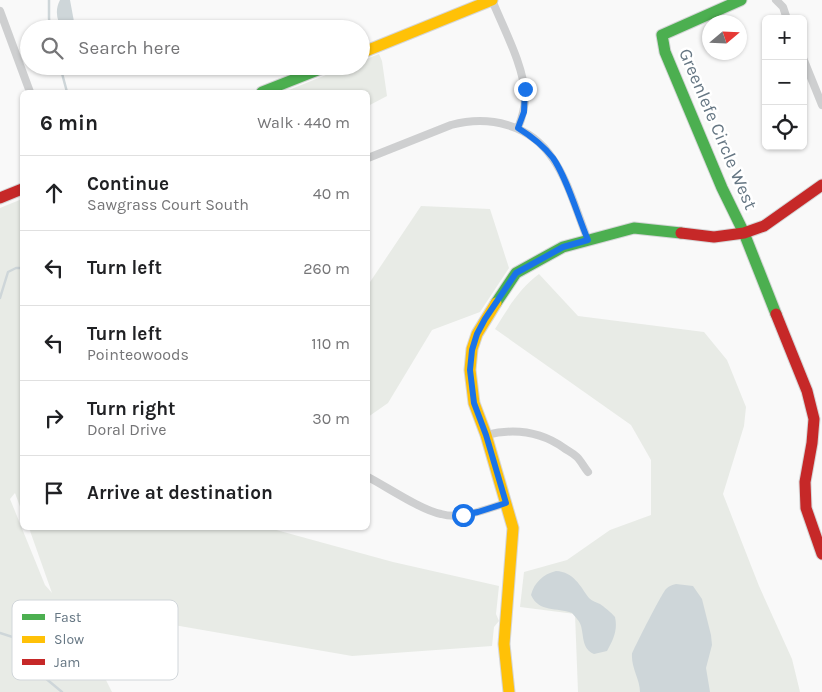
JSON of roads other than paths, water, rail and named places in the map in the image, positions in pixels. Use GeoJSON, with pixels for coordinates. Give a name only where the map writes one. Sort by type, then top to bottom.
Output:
{"type":"FeatureCollection","features":[{"type":"Feature","properties":{"kind":"street"},"geometry":{"type":"LineString","coordinates":[[370,49],[492,0],[524,83],[525,104],[518,128]]}},
{"type":"Feature","properties":{"kind":"street","name":"Greenlefe Circle West"},"geometry":{"type":"LineString","coordinates":[[741,0],[674,28],[662,35],[665,52],[718,179],[744,233]]}},
{"type":"Feature","properties":{"kind":"street"},"geometry":{"type":"LineString","coordinates":[[776,0],[783,7],[786,15]]}},
{"type":"Feature","properties":{"kind":"street"},"geometry":{"type":"LineString","coordinates":[[0,11],[20,65]]}},
{"type":"Feature","properties":{"kind":"street"},"geometry":{"type":"LineString","coordinates":[[804,60],[822,105]]}},
{"type":"Feature","properties":{"kind":"street"},"geometry":{"type":"LineString","coordinates":[[24,75],[29,90]]}},
{"type":"Feature","properties":{"kind":"street"},"geometry":{"type":"LineString","coordinates":[[267,90],[305,75]]}},
{"type":"Feature","properties":{"kind":"street"},"geometry":{"type":"LineString","coordinates":[[370,157],[465,121],[495,121],[518,128],[532,137],[553,159],[563,177],[588,240]]}},
{"type":"Feature","properties":{"kind":"street"},"geometry":{"type":"LineString","coordinates":[[509,692],[504,644],[513,528],[486,435],[474,403],[470,370],[472,350],[477,334],[516,273],[563,247],[634,228],[714,238],[744,233],[764,226],[822,186]]}},
{"type":"Feature","properties":{"kind":"street"},"geometry":{"type":"LineString","coordinates":[[0,198],[20,190]]}},
{"type":"Feature","properties":{"kind":"street"},"geometry":{"type":"LineString","coordinates":[[744,233],[807,391],[814,418],[812,443],[805,482],[806,508],[822,554]]}},
{"type":"Feature","properties":{"kind":"street"},"geometry":{"type":"LineString","coordinates":[[486,435],[502,431],[526,432],[538,435],[557,443],[576,456],[588,472]]}},
{"type":"Feature","properties":{"kind":"street"},"geometry":{"type":"LineString","coordinates":[[370,478],[442,515],[463,515],[506,503]]}},
{"type":"Feature","properties":{"kind":"waterway"},"geometry":{"type":"LineString","coordinates":[[49,0],[49,20]]}},
{"type":"Feature","properties":{"kind":"waterway"},"geometry":{"type":"LineString","coordinates":[[62,75],[66,90]]}},
{"type":"Feature","properties":{"kind":"waterway"},"geometry":{"type":"LineString","coordinates":[[0,298],[8,272],[20,268]]}},
{"type":"Feature","properties":{"kind":"waterway"},"geometry":{"type":"LineString","coordinates":[[0,633],[12,637]]}},
{"type":"Feature","properties":{"kind":"waterway"},"geometry":{"type":"LineString","coordinates":[[48,680],[62,692]]}}]}
